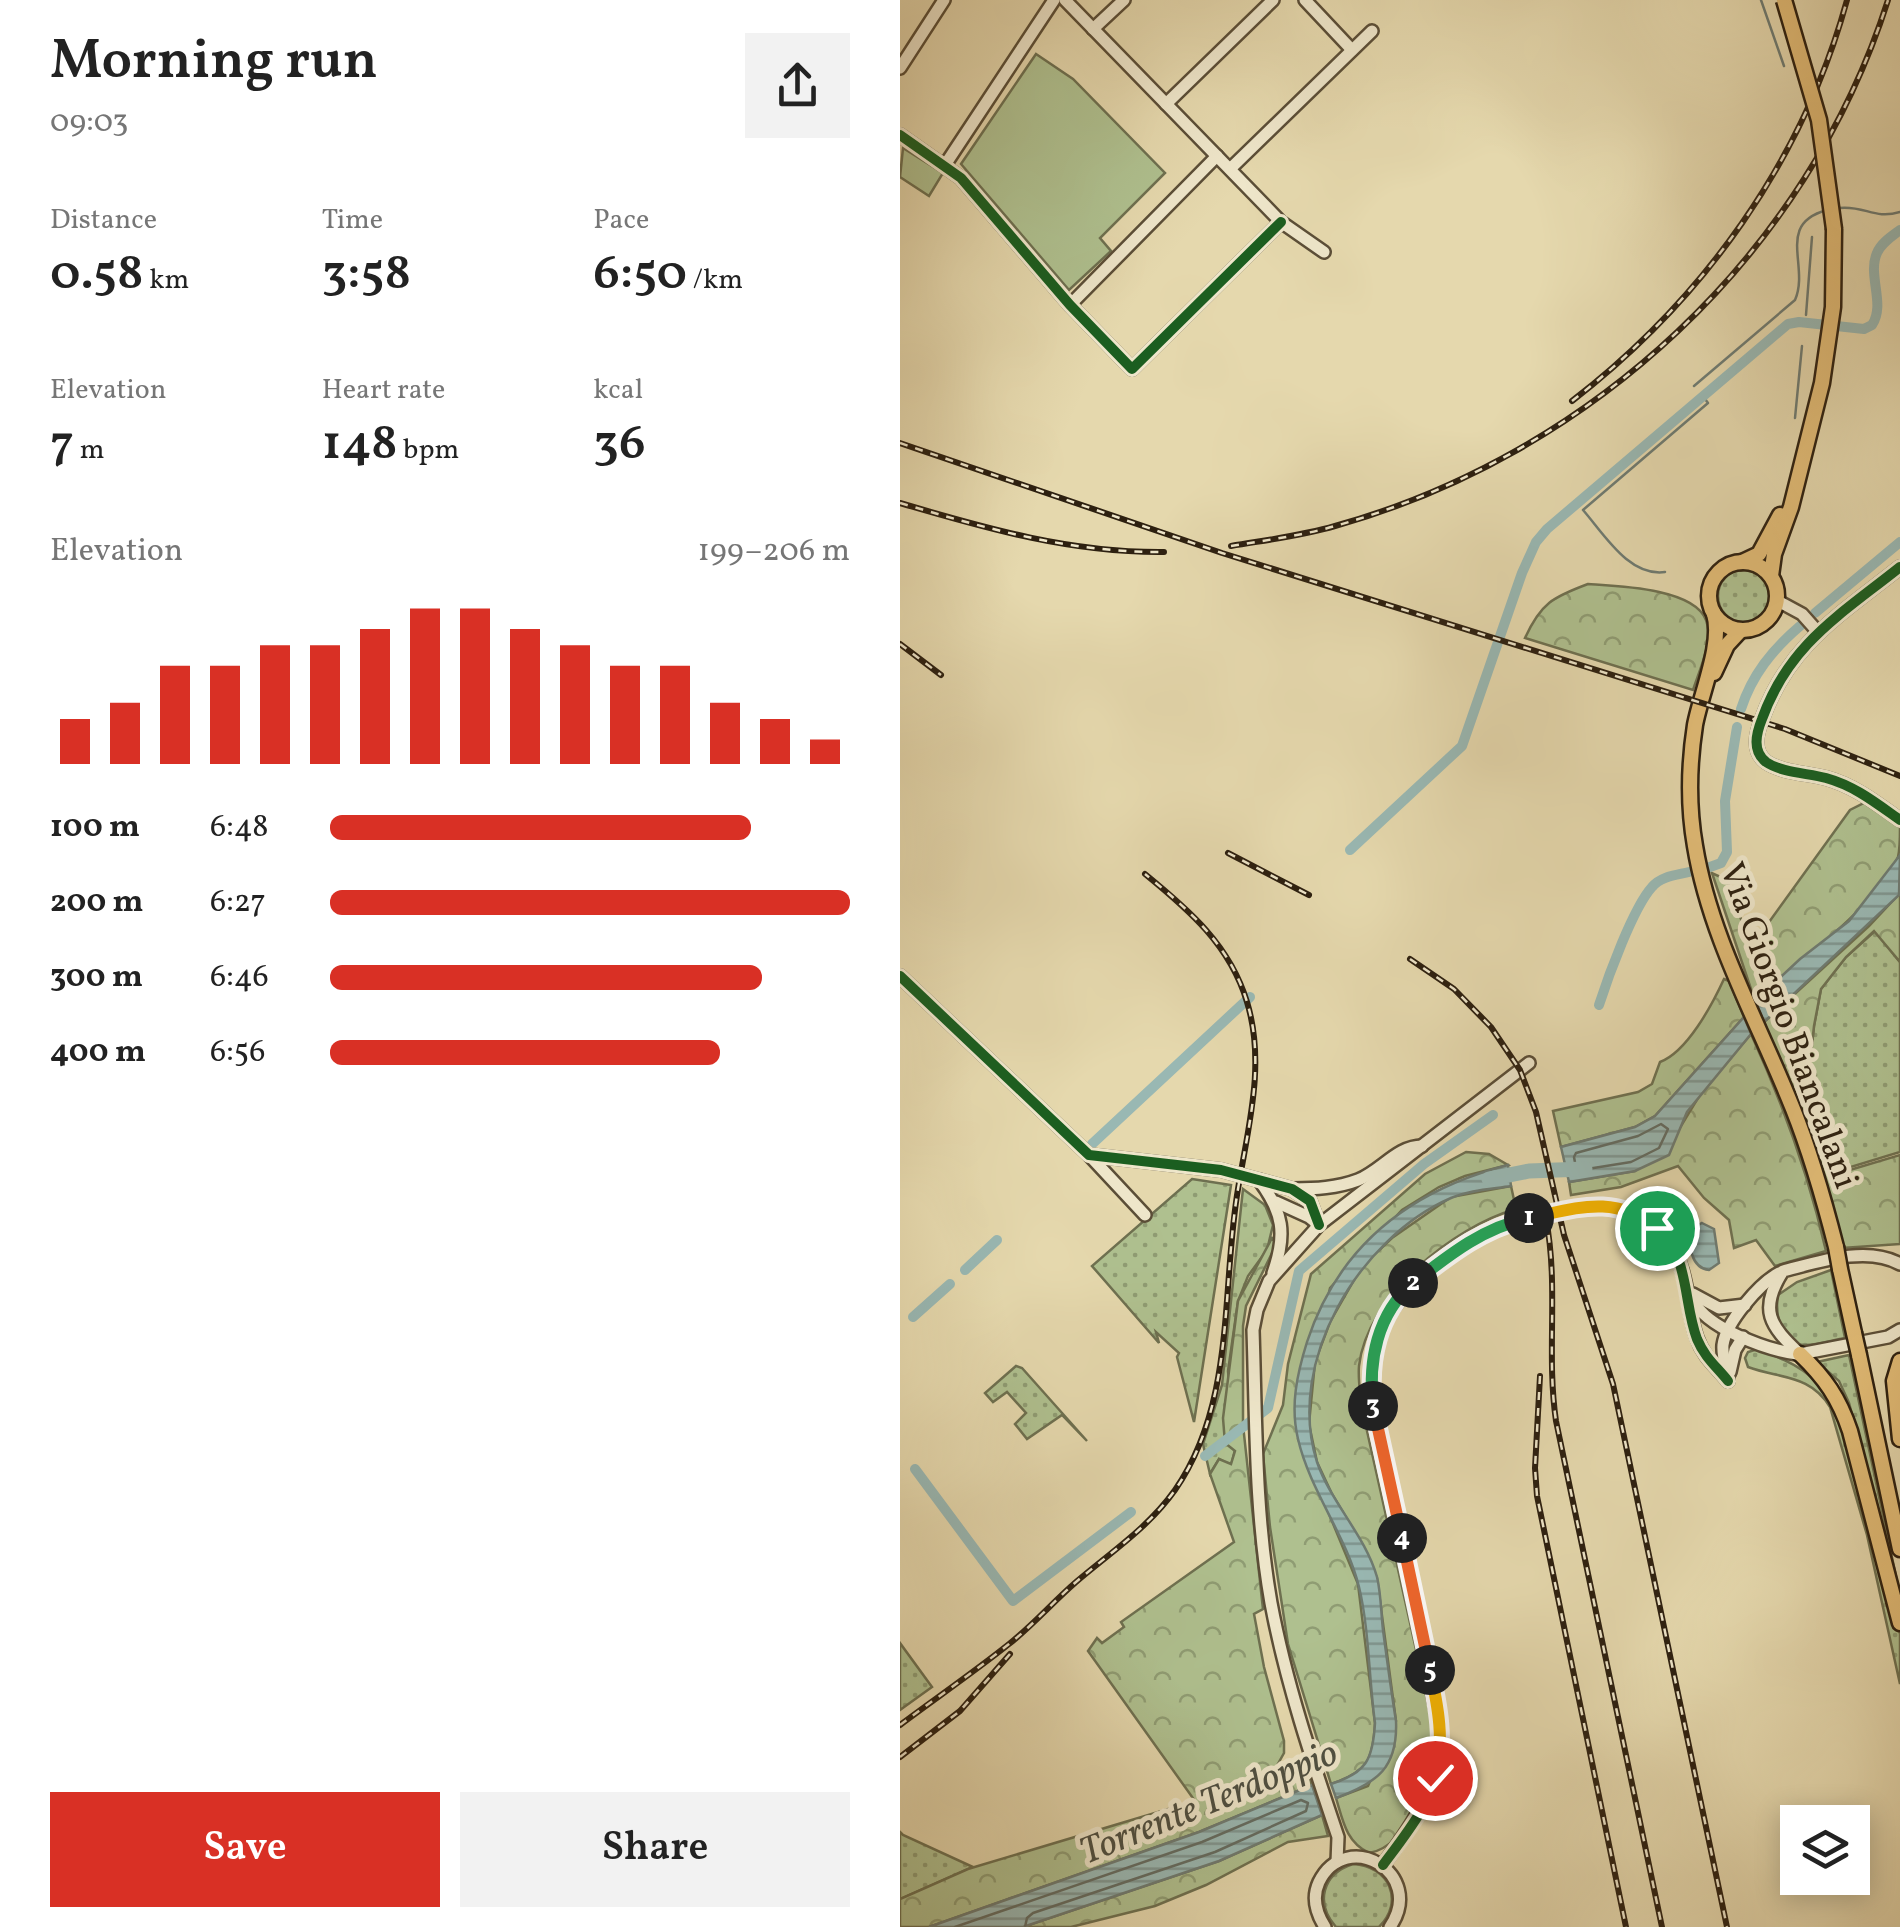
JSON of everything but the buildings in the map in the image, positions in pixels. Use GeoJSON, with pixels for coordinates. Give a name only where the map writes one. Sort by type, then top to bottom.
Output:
{"type":"FeatureCollection","features":[{"type":"Feature","properties":{"kind":"main road"},"geometry":{"type":"LineString","coordinates":[[1714,614],[1720,622],[1740,631],[1750,630],[1769,620],[1778,601],[1771,576],[1772,562],[1817,411],[1831,326],[1834,229],[1820,120],[1784,0]]}},
{"type":"Feature","properties":{"kind":"main road"},"geometry":{"type":"LineString","coordinates":[[1702,696],[1717,637],[1710,603],[1713,580],[1730,565],[1756,557],[1796,483]]}},
{"type":"Feature","properties":{"kind":"main road"},"geometry":{"type":"LineString","coordinates":[[1741,562],[1752,563],[1771,576]]}},
{"type":"Feature","properties":{"kind":"main road"},"geometry":{"type":"LineString","coordinates":[[1702,696],[1723,651],[1740,631]]}},
{"type":"Feature","properties":{"kind":"main road","name":"Via Giorgio Biancalani"},"geometry":{"type":"LineString","coordinates":[[1702,696],[1692,757],[1692,824],[1703,883],[1819,1183],[1900,1549]]}},
{"type":"Feature","properties":{"kind":"main road"},"geometry":{"type":"LineString","coordinates":[[1800,1354],[1830,1384],[1839,1400],[1900,1623]]}},
{"type":"Feature","properties":{"kind":"main road"},"geometry":{"type":"LineString","coordinates":[[1900,1362],[1894,1381],[1900,1439]]}},
{"type":"Feature","properties":{"kind":"street"},"geometry":{"type":"LineString","coordinates":[[900,68],[944,0]]}},
{"type":"Feature","properties":{"kind":"street"},"geometry":{"type":"LineString","coordinates":[[945,164],[1054,0]]}},
{"type":"Feature","properties":{"kind":"street"},"geometry":{"type":"LineString","coordinates":[[1065,0],[1281,222],[1324,252]]}},
{"type":"Feature","properties":{"kind":"street"},"geometry":{"type":"LineString","coordinates":[[1093,29],[1124,0]]}},
{"type":"Feature","properties":{"kind":"street"},"geometry":{"type":"LineString","coordinates":[[1166,104],[1273,0]]}},
{"type":"Feature","properties":{"kind":"street"},"geometry":{"type":"LineString","coordinates":[[1305,0],[1352,50]]}},
{"type":"Feature","properties":{"kind":"street"},"geometry":{"type":"LineString","coordinates":[[1230,169],[1372,31]]}},
{"type":"Feature","properties":{"kind":"street"},"geometry":{"type":"LineString","coordinates":[[900,135],[958,176],[1070,306],[1132,369],[1281,222]]}},
{"type":"Feature","properties":{"kind":"street"},"geometry":{"type":"LineString","coordinates":[[1070,306],[1217,156]]}},
{"type":"Feature","properties":{"kind":"street"},"geometry":{"type":"LineString","coordinates":[[1900,568],[1818,632],[1788,664],[1757,732],[1758,753],[1770,764],[1852,787],[1900,820]]}},
{"type":"Feature","properties":{"kind":"street"},"geometry":{"type":"LineString","coordinates":[[1778,601],[1802,614],[1818,632]]}},
{"type":"Feature","properties":{"kind":"street"},"geometry":{"type":"LineString","coordinates":[[900,976],[1145,1214]]}},
{"type":"Feature","properties":{"kind":"street"},"geometry":{"type":"LineString","coordinates":[[1270,1282],[1319,1226],[1529,1063]]}},
{"type":"Feature","properties":{"kind":"street"},"geometry":{"type":"LineString","coordinates":[[1088,1155],[1221,1170],[1292,1189],[1319,1189],[1359,1180],[1409,1146],[1422,1146]]}},
{"type":"Feature","properties":{"kind":"street"},"geometry":{"type":"LineString","coordinates":[[1260,1180],[1276,1202],[1282,1229],[1280,1254],[1253,1330],[1257,1472],[1271,1601],[1288,1681],[1336,1831],[1336,1862]]}},
{"type":"Feature","properties":{"kind":"street"},"geometry":{"type":"LineString","coordinates":[[1292,1189],[1310,1201],[1319,1226]]}},
{"type":"Feature","properties":{"kind":"street"},"geometry":{"type":"LineString","coordinates":[[1276,1202],[1319,1226]]}},
{"type":"Feature","properties":{"kind":"street"},"geometry":{"type":"LineString","coordinates":[[1383,1866],[1428,1798],[1440,1760],[1441,1734],[1371,1384],[1374,1354],[1385,1320],[1408,1287],[1475,1238],[1513,1221],[1613,1206],[1646,1219],[1670,1242],[1681,1266],[1696,1336],[1706,1360],[1728,1381]]}},
{"type":"Feature","properties":{"kind":"street"},"geometry":{"type":"LineString","coordinates":[[1728,1381],[1722,1349],[1729,1330],[1766,1280],[1783,1272],[1866,1255],[1898,1260]]}},
{"type":"Feature","properties":{"kind":"street"},"geometry":{"type":"LineString","coordinates":[[1783,1272],[1773,1286],[1770,1317],[1774,1329],[1800,1354]]}},
{"type":"Feature","properties":{"kind":"street"},"geometry":{"type":"LineString","coordinates":[[1686,1288],[1696,1298],[1718,1308],[1745,1305]]}},
{"type":"Feature","properties":{"kind":"street"},"geometry":{"type":"LineString","coordinates":[[1686,1288],[1698,1312],[1729,1330],[1785,1352],[1800,1354],[1888,1337],[1900,1330]]}},
{"type":"Feature","properties":{"kind":"street"},"geometry":{"type":"LineString","coordinates":[[1728,1381],[1735,1350],[1743,1336]]}},
{"type":"Feature","properties":{"kind":"street"},"geometry":{"type":"LineString","coordinates":[[1336,1831],[1357,1857],[1383,1866],[1396,1882],[1400,1906],[1390,1927]]}},
{"type":"Feature","properties":{"kind":"street"},"geometry":{"type":"LineString","coordinates":[[1319,1924],[1316,1889],[1322,1876],[1336,1862],[1357,1857]]}},
{"type":"Feature","properties":{"kind":"green space"},"geometry":{"type":"Polygon","coordinates":[[[1036,54],[1073,79],[1165,173],[1100,238],[1111,251],[1069,290],[961,164],[1036,54]]]}},
{"type":"Feature","properties":{"kind":"green space"},"geometry":{"type":"Polygon","coordinates":[[[903,148],[943,173],[929,196],[900,177],[903,148]]]}},
{"type":"Feature","properties":{"kind":"green space"},"geometry":{"type":"Polygon","coordinates":[[[1745,569],[1764,577],[1772,596],[1764,615],[1745,623],[1726,615],[1718,596],[1726,577],[1745,569]]]}},
{"type":"Feature","properties":{"kind":"green space"},"geometry":{"type":"Polygon","coordinates":[[[1588,584],[1671,595],[1699,609],[1706,620],[1708,637],[1693,690],[1525,638],[1549,603],[1588,584]]]}},
{"type":"Feature","properties":{"kind":"green space"},"geometry":{"type":"Polygon","coordinates":[[[1864,803],[1900,827],[1898,857],[1871,897],[1755,1001],[1712,873],[1727,880],[1751,947],[1850,810],[1864,803]]]}},
{"type":"Feature","properties":{"kind":"green space"},"geometry":{"type":"Polygon","coordinates":[[[1900,893],[1900,962],[1874,931],[1846,957],[1821,989],[1814,1026],[1808,1082],[1817,1120],[1841,1170],[1900,1155],[1900,1244],[1842,1248],[1813,1142],[1764,1022],[1900,893]]]}},
{"type":"Feature","properties":{"kind":"green space"},"geometry":{"type":"Polygon","coordinates":[[[1875,931],[1900,962],[1900,1152],[1841,1170],[1817,1120],[1808,1082],[1814,1026],[1821,989],[1846,957],[1875,931]]]}},
{"type":"Feature","properties":{"kind":"green space"},"geometry":{"type":"Polygon","coordinates":[[[1724,979],[1729,981],[1744,1017],[1655,1116],[1635,1127],[1561,1147],[1553,1111],[1638,1092],[1652,1084],[1660,1062],[1689,1038],[1724,979]]]}},
{"type":"Feature","properties":{"kind":"green space"},"geometry":{"type":"Polygon","coordinates":[[[1751,1034],[1794,1141],[1826,1251],[1775,1266],[1756,1240],[1734,1248],[1729,1220],[1704,1198],[1678,1166],[1621,1187],[1571,1195],[1569,1182],[1635,1171],[1678,1131],[1701,1093],[1751,1034]]]}},
{"type":"Feature","properties":{"kind":"green space"},"geometry":{"type":"Polygon","coordinates":[[[1466,1152],[1489,1154],[1508,1165],[1439,1187],[1402,1210],[1330,1288],[1298,1439],[1358,1584],[1375,1723],[1366,1763],[1353,1775],[1331,1784],[1288,1644],[1263,1454],[1283,1405],[1288,1364],[1311,1274],[1425,1174],[1466,1152]]]}},
{"type":"Feature","properties":{"kind":"green space"},"geometry":{"type":"Polygon","coordinates":[[[1192,1179],[1231,1185],[1194,1422],[1179,1353],[1156,1332],[1159,1343],[1092,1266],[1192,1179]]]}},
{"type":"Feature","properties":{"kind":"green space"},"geometry":{"type":"Polygon","coordinates":[[[1511,1186],[1516,1209],[1466,1231],[1417,1268],[1396,1290],[1365,1340],[1359,1366],[1361,1404],[1434,1730],[1424,1783],[1408,1820],[1384,1847],[1369,1853],[1350,1837],[1336,1798],[1368,1786],[1396,1721],[1377,1578],[1317,1462],[1309,1424],[1315,1362],[1330,1322],[1362,1266],[1392,1238],[1451,1197],[1511,1186]]]}},
{"type":"Feature","properties":{"kind":"green space"},"geometry":{"type":"Polygon","coordinates":[[[1243,1189],[1265,1205],[1273,1225],[1267,1250],[1248,1276],[1238,1301],[1228,1371],[1235,1450],[1231,1465],[1219,1459],[1210,1474],[1203,1444],[1222,1385],[1243,1189]]]}},
{"type":"Feature","properties":{"kind":"green space"},"geometry":{"type":"Polygon","coordinates":[[[1272,1238],[1277,1243],[1246,1306],[1243,1326],[1243,1425],[1263,1609],[1254,1614],[1284,1741],[1284,1753],[1274,1771],[1302,1756],[1312,1785],[1199,1832],[929,1927],[900,1927],[900,1899],[968,1869],[1195,1801],[1088,1651],[1097,1638],[1102,1643],[1124,1627],[1121,1622],[1234,1542],[1210,1474],[1219,1459],[1231,1464],[1235,1451],[1225,1443],[1223,1418],[1238,1301],[1272,1238]]]}},
{"type":"Feature","properties":{"kind":"green space"},"geometry":{"type":"Polygon","coordinates":[[[1831,1270],[1845,1338],[1797,1344],[1781,1327],[1778,1295],[1797,1282],[1831,1270]]]}},
{"type":"Feature","properties":{"kind":"green space"},"geometry":{"type":"Polygon","coordinates":[[[1758,1349],[1803,1371],[1837,1408],[1900,1634],[1900,1684],[1867,1535],[1830,1407],[1804,1383],[1748,1367],[1748,1352],[1758,1349]]]}},
{"type":"Feature","properties":{"kind":"green space"},"geometry":{"type":"Polygon","coordinates":[[[1849,1355],[1900,1595],[1849,1403],[1839,1381],[1817,1362],[1849,1355]]]}},
{"type":"Feature","properties":{"kind":"green space"},"geometry":{"type":"Polygon","coordinates":[[[1016,1366],[1087,1441],[1062,1415],[1027,1439],[1015,1424],[1026,1413],[1007,1392],[993,1402],[985,1393],[1016,1366]]]}},
{"type":"Feature","properties":{"kind":"green space"},"geometry":{"type":"Polygon","coordinates":[[[900,1643],[932,1687],[900,1710],[900,1643]]]}},
{"type":"Feature","properties":{"kind":"green space"},"geometry":{"type":"Polygon","coordinates":[[[1322,1815],[1328,1836],[1288,1842],[1206,1885],[1155,1906],[1071,1927],[1023,1927],[1219,1861],[1322,1815]]]}},
{"type":"Feature","properties":{"kind":"green space"},"geometry":{"type":"Polygon","coordinates":[[[900,1832],[903,1835],[973,1867],[900,1899],[900,1832]]]}},
{"type":"Feature","properties":{"kind":"green space"},"geometry":{"type":"Polygon","coordinates":[[[1353,1864],[1376,1871],[1389,1886],[1391,1906],[1379,1927],[1336,1927],[1329,1918],[1324,1899],[1328,1882],[1353,1864]]]}},
{"type":"Feature","properties":{"kind":"water"},"geometry":{"type":"Polygon","coordinates":[[[1900,855],[1899,895],[1764,1022],[1755,1001],[1849,921],[1900,855]]]}},
{"type":"Feature","properties":{"kind":"water"},"geometry":{"type":"Polygon","coordinates":[[[1744,1017],[1751,1034],[1687,1112],[1669,1155],[1635,1171],[1569,1182],[1561,1147],[1635,1127],[1655,1116],[1744,1017]]]}},
{"type":"Feature","properties":{"kind":"water"},"geometry":{"type":"Polygon","coordinates":[[[1508,1165],[1511,1186],[1451,1198],[1418,1217],[1387,1242],[1337,1308],[1321,1345],[1312,1384],[1310,1424],[1317,1462],[1365,1547],[1377,1577],[1396,1721],[1393,1751],[1382,1772],[1336,1798],[1331,1784],[1360,1770],[1372,1747],[1375,1723],[1359,1587],[1298,1439],[1295,1402],[1303,1354],[1321,1307],[1338,1277],[1383,1226],[1440,1189],[1508,1165]]]}},
{"type":"Feature","properties":{"kind":"water"},"geometry":{"type":"Polygon","coordinates":[[[1702,1223],[1714,1229],[1719,1263],[1709,1270],[1698,1265],[1691,1248],[1691,1229],[1702,1223]]]}},
{"type":"Feature","properties":{"kind":"water"},"geometry":{"type":"Polygon","coordinates":[[[1312,1785],[1322,1815],[1219,1861],[1023,1927],[929,1927],[1199,1832],[1312,1785]]]}},
{"type":"Feature","properties":{"kind":"waterway"},"geometry":{"type":"LineString","coordinates":[[1761,0],[1784,66]]}},
{"type":"Feature","properties":{"kind":"waterway"},"geometry":{"type":"LineString","coordinates":[[1839,208],[1883,214],[1900,212]]}},
{"type":"Feature","properties":{"kind":"waterway"},"geometry":{"type":"LineString","coordinates":[[1694,386],[1795,300],[1799,287],[1798,236],[1811,216],[1827,210]]}},
{"type":"Feature","properties":{"kind":"waterway"},"geometry":{"type":"LineString","coordinates":[[1350,850],[1462,746],[1522,573],[1536,542],[1547,529],[1788,324],[1864,329],[1872,325],[1877,308],[1874,262],[1884,243],[1900,230]]}},
{"type":"Feature","properties":{"kind":"waterway"},"geometry":{"type":"LineString","coordinates":[[1806,315],[1812,237]]}},
{"type":"Feature","properties":{"kind":"waterway"},"geometry":{"type":"LineString","coordinates":[[1795,418],[1802,346]]}},
{"type":"Feature","properties":{"kind":"waterway"},"geometry":{"type":"LineString","coordinates":[[1665,572],[1652,572],[1629,561],[1583,510],[1708,403],[1705,399]]}},
{"type":"Feature","properties":{"kind":"waterway"},"geometry":{"type":"LineString","coordinates":[[1815,613],[1900,542]]}},
{"type":"Feature","properties":{"kind":"waterway"},"geometry":{"type":"LineString","coordinates":[[1741,709],[1764,664],[1800,626]]}},
{"type":"Feature","properties":{"kind":"waterway"},"geometry":{"type":"LineString","coordinates":[[1710,867],[1721,863],[1727,852],[1725,801],[1737,727]]}},
{"type":"Feature","properties":{"kind":"waterway"},"geometry":{"type":"LineString","coordinates":[[1599,1005],[1622,943],[1645,897],[1660,880],[1689,872]]}},
{"type":"Feature","properties":{"kind":"waterway"},"geometry":{"type":"LineString","coordinates":[[1092,1144],[1250,997]]}},
{"type":"Feature","properties":{"kind":"waterway"},"geometry":{"type":"LineString","coordinates":[[1205,1456],[1268,1408],[1299,1271],[1424,1164],[1493,1115]]}},
{"type":"Feature","properties":{"kind":"waterway","name":"Torrente Terdoppio"},"geometry":{"type":"LineString","coordinates":[[1489,1179],[1529,1171],[1585,1169]]}},
{"type":"Feature","properties":{"kind":"waterway"},"geometry":{"type":"LineString","coordinates":[[965,1270],[997,1240]]}},
{"type":"Feature","properties":{"kind":"waterway"},"geometry":{"type":"LineString","coordinates":[[913,1317],[950,1284]]}},
{"type":"Feature","properties":{"kind":"waterway"},"geometry":{"type":"LineString","coordinates":[[915,1469],[1013,1601],[1131,1512]]}},
{"type":"Feature","properties":{"kind":"railway"},"geometry":{"type":"LineString","coordinates":[[1572,401],[1664,318],[1742,223],[1804,116],[1847,0]]}},
{"type":"Feature","properties":{"kind":"railway"},"geometry":{"type":"LineString","coordinates":[[1231,546],[1335,526],[1429,493],[1518,449],[1602,395],[1678,332],[1745,260],[1804,180],[1852,93],[1888,0]]}},
{"type":"Feature","properties":{"kind":"railway"},"geometry":{"type":"LineString","coordinates":[[900,443],[1222,553],[1785,729],[1900,776]]}},
{"type":"Feature","properties":{"kind":"railway"},"geometry":{"type":"LineString","coordinates":[[900,503],[1063,544],[1164,552]]}},
{"type":"Feature","properties":{"kind":"railway"},"geometry":{"type":"LineString","coordinates":[[900,644],[941,675]]}},
{"type":"Feature","properties":{"kind":"railway"},"geometry":{"type":"LineString","coordinates":[[1228,853],[1309,895]]}},
{"type":"Feature","properties":{"kind":"railway"},"geometry":{"type":"LineString","coordinates":[[900,1725],[1009,1644],[1153,1516],[1175,1490],[1195,1456],[1208,1420],[1223,1344],[1233,1227],[1253,1096],[1255,1049],[1247,1002],[1230,963],[1192,915],[1145,874]]}},
{"type":"Feature","properties":{"kind":"railway"},"geometry":{"type":"LineString","coordinates":[[1410,959],[1454,989],[1491,1027],[1520,1070],[1536,1112],[1564,1235],[1613,1384],[1727,1927]]}},
{"type":"Feature","properties":{"kind":"railway"},"geometry":{"type":"LineString","coordinates":[[1546,1219],[1552,1270],[1556,1421],[1662,1927]]}},
{"type":"Feature","properties":{"kind":"railway"},"geometry":{"type":"LineString","coordinates":[[1540,1376],[1537,1496],[1626,1927]]}},
{"type":"Feature","properties":{"kind":"railway"},"geometry":{"type":"LineString","coordinates":[[900,1757],[960,1711],[1010,1654]]}},
{"type":"Feature","properties":{"kind":"cycle path"},"geometry":{"type":"LineString","coordinates":[[900,135],[961,178],[1070,305],[1132,369],[1281,222]]}},
{"type":"Feature","properties":{"kind":"cycle path"},"geometry":{"type":"LineString","coordinates":[[1900,567],[1837,616],[1802,651],[1773,693],[1756,742],[1762,758],[1772,766],[1846,786],[1900,820]]}},
{"type":"Feature","properties":{"kind":"cycle path"},"geometry":{"type":"LineString","coordinates":[[900,976],[1089,1155],[1221,1170],[1292,1189],[1310,1201],[1319,1225]]}},
{"type":"Feature","properties":{"kind":"cycle path"},"geometry":{"type":"LineString","coordinates":[[1383,1865],[1426,1802],[1437,1774],[1441,1748],[1436,1698],[1373,1400],[1373,1357],[1382,1324],[1395,1303],[1441,1262],[1474,1240],[1509,1224],[1599,1206],[1629,1210],[1657,1227],[1668,1239],[1680,1266],[1697,1339],[1728,1381]]}},
{"type":"Feature","properties":{"kind":"route"},"geometry":{"type":"LineString","coordinates":[[1435,1778],[1440,1760],[1438,1711],[1371,1384],[1379,1332],[1408,1287],[1475,1238],[1501,1225],[1604,1205],[1630,1211],[1657,1228]]}}]}
